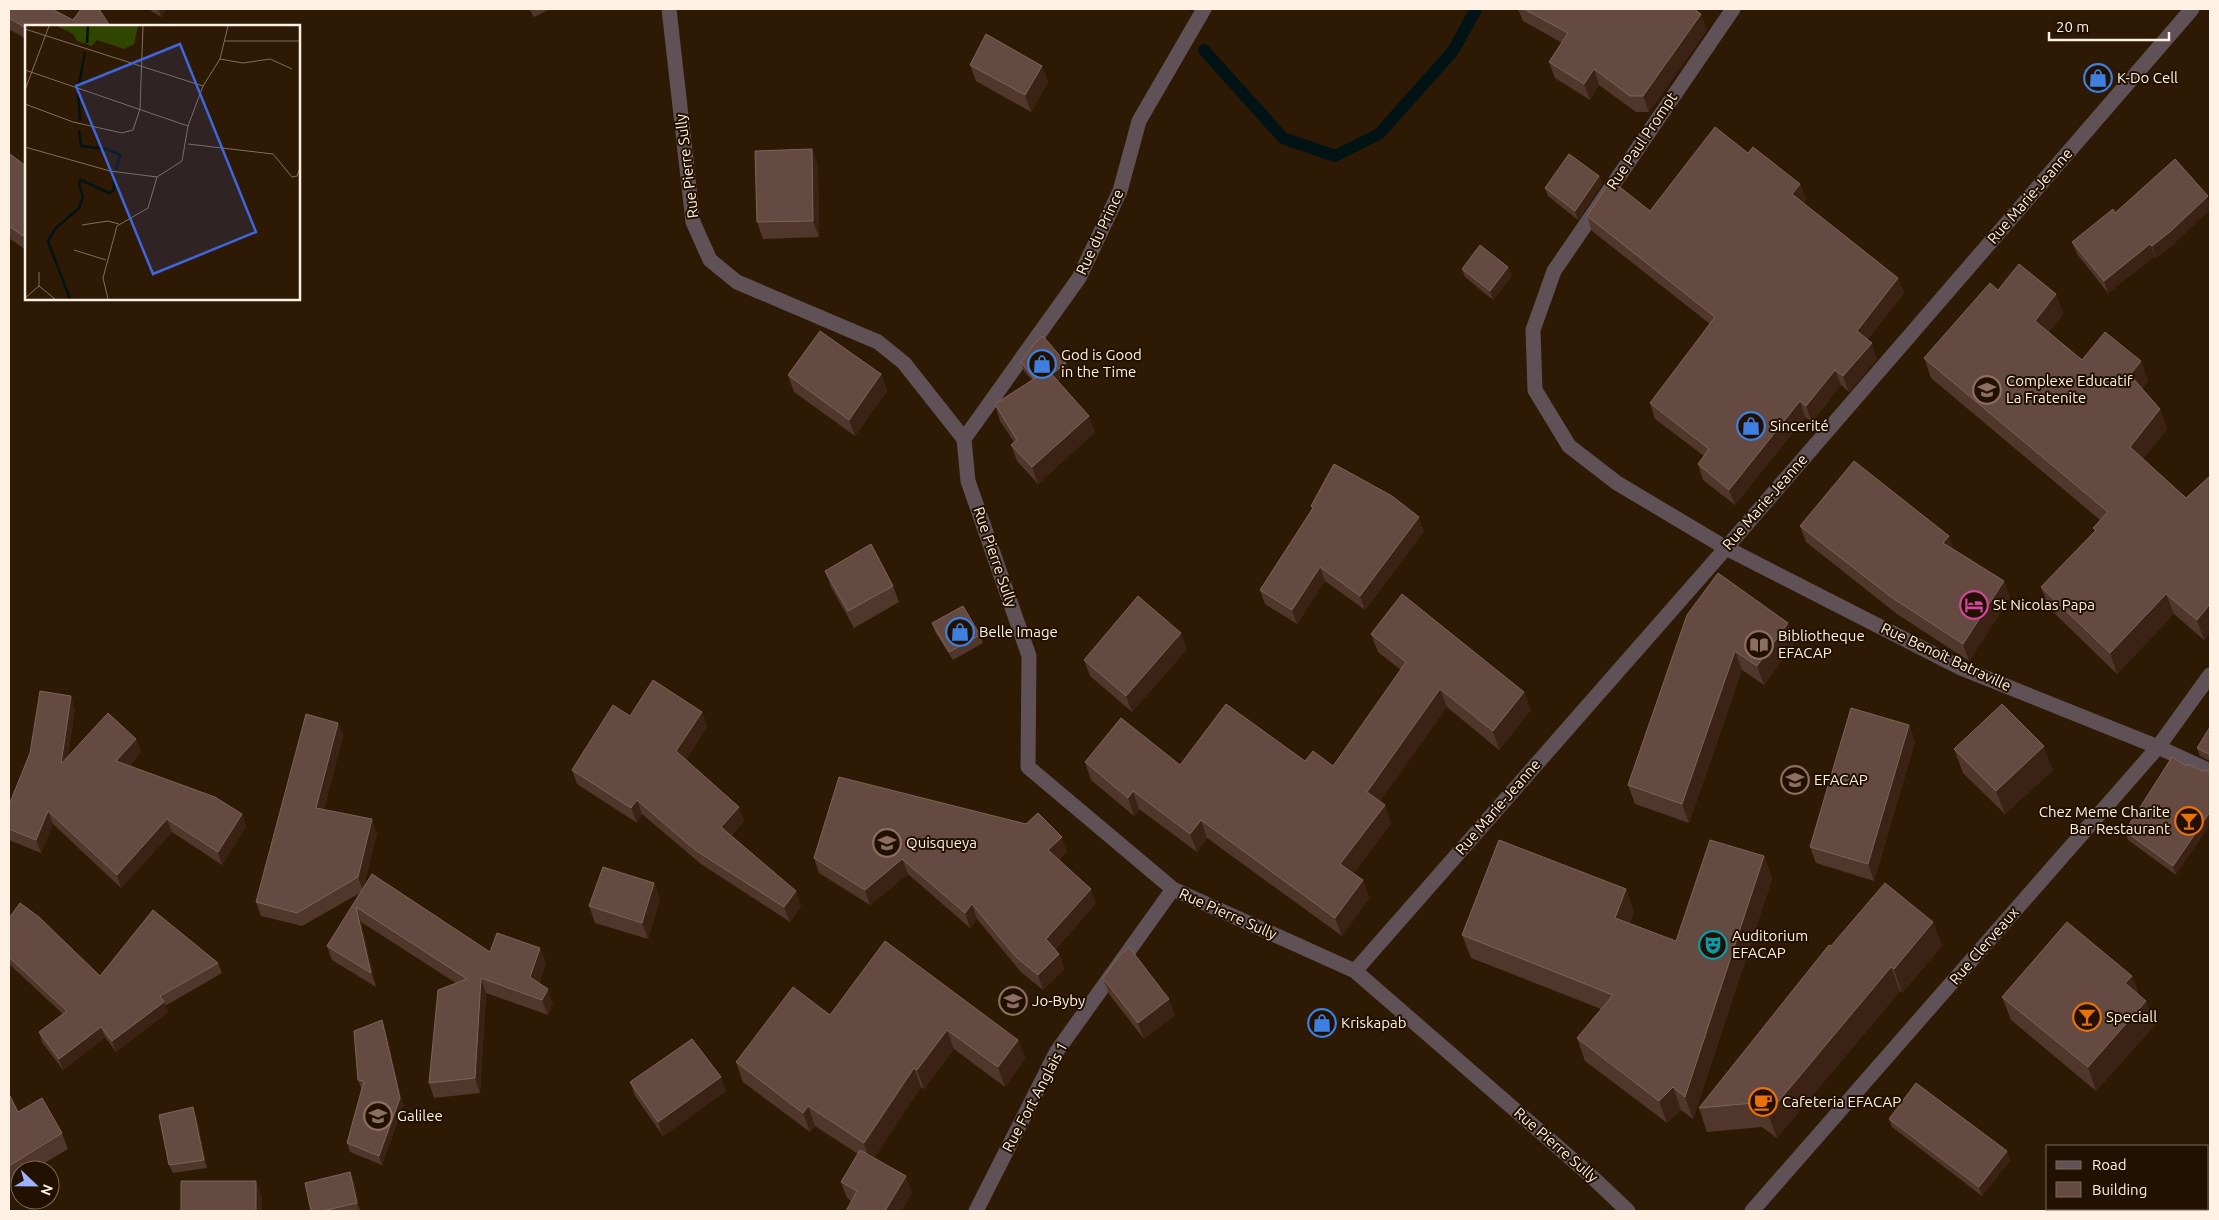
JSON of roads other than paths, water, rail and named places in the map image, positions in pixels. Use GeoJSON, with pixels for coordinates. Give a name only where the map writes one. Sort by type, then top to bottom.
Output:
{"type":"FeatureCollection","features":[{"type":"Feature","properties":{"kind":"street","name":"Rue Pierre Sully"},"geometry":{"type":"LineString","coordinates":[[668,9],[693,222],[710,260],[737,282],[878,342],[904,363],[964,439],[968,481],[1029,656],[1028,767],[1173,890],[1355,971],[1589,1174],[1628,1211]]}},
{"type":"Feature","properties":{"kind":"street","name":"Rue du Prince"},"geometry":{"type":"LineString","coordinates":[[964,439],[1079,278],[1120,191],[1140,121],[1204,9]]}},
{"type":"Feature","properties":{"kind":"street","name":"Rue Paul Prompt"},"geometry":{"type":"LineString","coordinates":[[1535,390],[1533,330],[1554,271],[1733,9]]}},
{"type":"Feature","properties":{"kind":"street","name":"Rue Marie-Jeanne"},"geometry":{"type":"LineString","coordinates":[[1355,971],[1726,548],[2192,9]]}},
{"type":"Feature","properties":{"kind":"street","name":"Rue Benoît Batraville"},"geometry":{"type":"LineString","coordinates":[[1535,390],[1569,446],[1616,483],[1726,548],[1961,668],[2158,747],[2210,770]]}},
{"type":"Feature","properties":{"kind":"street","name":"Rue Clerveaux"},"geometry":{"type":"LineString","coordinates":[[1752,1211],[2158,747],[2210,675]]}},
{"type":"Feature","properties":{"kind":"street","name":"Rue Fort Anglais 1"},"geometry":{"type":"LineString","coordinates":[[976,1211],[1057,1051],[1173,890]]}},
{"type":"Feature","properties":{"kind":"waterway"},"geometry":{"type":"LineString","coordinates":[[1204,50],[1283,138],[1335,156],[1379,134],[1453,51],[1476,9]]}},
{"type":"Feature","properties":{"kind":"place","name":"K-Do Cell"},"geometry":{"type":"Point","coordinates":[2098,78]}},
{"type":"Feature","properties":{"kind":"place","name":"God is Good in the Time"},"geometry":{"type":"Point","coordinates":[1042,364]}},
{"type":"Feature","properties":{"kind":"place","name":"Complexe Educatif La Fratenite"},"geometry":{"type":"Point","coordinates":[1987,390]}},
{"type":"Feature","properties":{"kind":"place","name":"Sincerité"},"geometry":{"type":"Point","coordinates":[1751,426]}},
{"type":"Feature","properties":{"kind":"place","name":"St Nicolas Papa"},"geometry":{"type":"Point","coordinates":[1974,605]}},
{"type":"Feature","properties":{"kind":"place","name":"Belle Image"},"geometry":{"type":"Point","coordinates":[960,632]}},
{"type":"Feature","properties":{"kind":"place","name":"Bibliotheque EFACAP"},"geometry":{"type":"Point","coordinates":[1759,645]}},
{"type":"Feature","properties":{"kind":"place","name":"EFACAP"},"geometry":{"type":"Point","coordinates":[1795,780]}},
{"type":"Feature","properties":{"kind":"place","name":"Chez Meme Charite Bar Restaurant"},"geometry":{"type":"Point","coordinates":[2189,821]}},
{"type":"Feature","properties":{"kind":"place","name":"Quisqueya"},"geometry":{"type":"Point","coordinates":[887,843]}},
{"type":"Feature","properties":{"kind":"place","name":"Auditorium EFACAP"},"geometry":{"type":"Point","coordinates":[1713,945]}},
{"type":"Feature","properties":{"kind":"place","name":"Jo-Byby"},"geometry":{"type":"Point","coordinates":[1013,1001]}},
{"type":"Feature","properties":{"kind":"place","name":"Speciall"},"geometry":{"type":"Point","coordinates":[2087,1017]}},
{"type":"Feature","properties":{"kind":"place","name":"Kriskapab"},"geometry":{"type":"Point","coordinates":[1322,1023]}},
{"type":"Feature","properties":{"kind":"place","name":"Cafeteria EFACAP"},"geometry":{"type":"Point","coordinates":[1763,1102]}},
{"type":"Feature","properties":{"kind":"place","name":"Galilee"},"geometry":{"type":"Point","coordinates":[378,1116]}}]}
